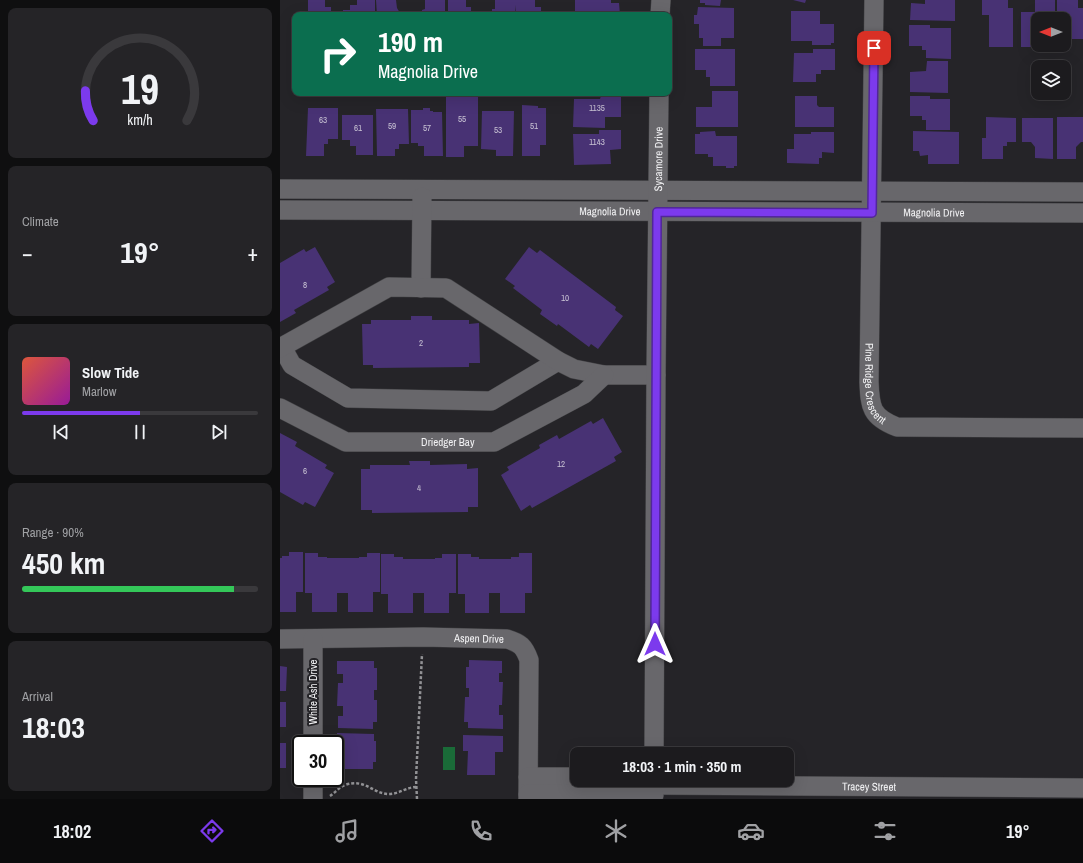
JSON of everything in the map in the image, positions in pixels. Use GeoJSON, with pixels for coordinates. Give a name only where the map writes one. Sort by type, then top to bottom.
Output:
{"type":"FeatureCollection","features":[{"type":"Feature","properties":{"kind":"street"},"geometry":{"type":"LineString","coordinates":[[660,0],[660,12]]}},
{"type":"Feature","properties":{"kind":"street","name":"Pine Ridge Crescent"},"geometry":{"type":"LineString","coordinates":[[874,0],[870,402],[876,414],[885,422],[897,427],[1083,428]]}},
{"type":"Feature","properties":{"kind":"street","name":"Sycamore Drive"},"geometry":{"type":"LineString","coordinates":[[654,747],[659,96]]}},
{"type":"Feature","properties":{"kind":"street","name":"Magnolia Drive"},"geometry":{"type":"LineString","coordinates":[[280,189],[1083,192]]}},
{"type":"Feature","properties":{"kind":"street"},"geometry":{"type":"LineString","coordinates":[[421,288],[422,190]]}},
{"type":"Feature","properties":{"kind":"street","name":"Magnolia Drive"},"geometry":{"type":"LineString","coordinates":[[280,210],[1083,213]]}},
{"type":"Feature","properties":{"kind":"street"},"geometry":{"type":"LineString","coordinates":[[558,361],[491,401],[348,398],[292,365],[281,347],[389,287],[446,288],[558,361],[574,369],[604,375],[656,375]]}},
{"type":"Feature","properties":{"kind":"street","name":"Driedger Bay"},"geometry":{"type":"LineString","coordinates":[[280,408],[346,442],[494,442],[584,394],[604,375]]}},
{"type":"Feature","properties":{"kind":"street","name":"Aspen Drive"},"geometry":{"type":"LineString","coordinates":[[280,639],[423,637],[507,639],[516,642],[525,649],[528,660],[528,790]]}},
{"type":"Feature","properties":{"kind":"street","name":"White Ash Drive"},"geometry":{"type":"LineString","coordinates":[[313,639],[313,735]]}},
{"type":"Feature","properties":{"kind":"street"},"geometry":{"type":"LineString","coordinates":[[528,790],[570,779]]}},
{"type":"Feature","properties":{"kind":"street"},"geometry":{"type":"LineString","coordinates":[[312,787],[312,799]]}},
{"type":"Feature","properties":{"kind":"street","name":"Tracey Street"},"geometry":{"type":"LineString","coordinates":[[528,790],[1083,788]]}},
{"type":"Feature","properties":{"kind":"path"},"geometry":{"type":"LineString","coordinates":[[417,799],[416,787],[423,637]]}},
{"type":"Feature","properties":{"kind":"path"},"geometry":{"type":"LineString","coordinates":[[312,799],[331,795],[344,786],[351,784],[363,785],[382,794],[399,794],[416,787]]}},
{"type":"Feature","properties":{"kind":"shaded area"},"geometry":{"type":"Polygon","coordinates":[[[443,747],[455,747],[455,770],[443,770],[443,747]]]}},
{"type":"Feature","properties":{"kind":"building"},"geometry":{"type":"Polygon","coordinates":[[[308,0],[325,0],[325,7],[331,7],[331,11],[340,11],[340,12],[308,12],[308,0]]]}},
{"type":"Feature","properties":{"kind":"building"},"geometry":{"type":"Polygon","coordinates":[[[357,0],[375,0],[375,12],[343,12],[343,10],[350,10],[350,5],[357,5],[357,0]]]}},
{"type":"Feature","properties":{"kind":"building"},"geometry":{"type":"Polygon","coordinates":[[[376,0],[396,0],[397,8],[399,12],[377,12],[376,0]]]}},
{"type":"Feature","properties":{"kind":"building"},"geometry":{"type":"Polygon","coordinates":[[[425,0],[445,0],[445,12],[422,12],[422,10],[425,9],[425,0]]]}},
{"type":"Feature","properties":{"kind":"building"},"geometry":{"type":"Polygon","coordinates":[[[448,0],[466,0],[466,7],[471,7],[471,12],[448,12],[448,0]]]}},
{"type":"Feature","properties":{"kind":"building"},"geometry":{"type":"Polygon","coordinates":[[[495,0],[535,0],[535,7],[541,7],[541,11],[547,12],[516,12],[515,5],[515,12],[492,12],[492,9],[495,9],[495,0]]]}},
{"type":"Feature","properties":{"kind":"building"},"geometry":{"type":"Polygon","coordinates":[[[575,0],[611,0],[611,3],[619,3],[620,12],[575,12],[575,0]]]}},
{"type":"Feature","properties":{"kind":"building"},"geometry":{"type":"Polygon","coordinates":[[[700,0],[721,0],[720,6],[705,5],[705,3],[700,3],[700,0]]]}},
{"type":"Feature","properties":{"kind":"building"},"geometry":{"type":"Polygon","coordinates":[[[793,0],[806,0],[805,3],[793,0]]]}},
{"type":"Feature","properties":{"kind":"building"},"geometry":{"type":"Polygon","coordinates":[[[925,0],[955,0],[955,21],[910,20],[911,3],[925,4],[925,0]]]}},
{"type":"Feature","properties":{"kind":"building"},"geometry":{"type":"Polygon","coordinates":[[[982,0],[1008,0],[1008,8],[1013,8],[1013,47],[989,47],[989,15],[982,15],[982,0]]]}},
{"type":"Feature","properties":{"kind":"building"},"geometry":{"type":"Polygon","coordinates":[[[1035,0],[1055,0],[1055,12],[1035,12],[1035,0]]]}},
{"type":"Feature","properties":{"kind":"building"},"geometry":{"type":"Polygon","coordinates":[[[1057,0],[1078,0],[1078,8],[1083,8],[1083,39],[1071,39],[1071,12],[1057,12],[1057,0]]]}},
{"type":"Feature","properties":{"kind":"building"},"geometry":{"type":"Polygon","coordinates":[[[698,7],[734,8],[734,38],[721,38],[721,46],[703,46],[703,38],[699,38],[699,24],[694,24],[694,15],[697,15],[698,7]]]}},
{"type":"Feature","properties":{"kind":"building"},"geometry":{"type":"Polygon","coordinates":[[[791,11],[820,11],[820,24],[834,24],[834,43],[831,43],[831,45],[812,45],[812,41],[791,41],[791,11]]]}},
{"type":"Feature","properties":{"kind":"building"},"geometry":{"type":"Polygon","coordinates":[[[1021,12],[1031,12],[1031,47],[1021,47],[1021,12]]]}},
{"type":"Feature","properties":{"kind":"building"},"geometry":{"type":"Polygon","coordinates":[[[909,25],[930,25],[930,28],[951,28],[951,59],[926,58],[926,50],[922,50],[922,46],[909,46],[909,25]]]}},
{"type":"Feature","properties":{"kind":"building"},"geometry":{"type":"Polygon","coordinates":[[[695,49],[735,49],[735,86],[710,86],[710,77],[706,77],[706,70],[695,70],[695,49]]]}},
{"type":"Feature","properties":{"kind":"building"},"geometry":{"type":"Polygon","coordinates":[[[813,49],[835,49],[835,70],[821,70],[821,74],[816,74],[816,82],[793,82],[794,53],[813,53],[813,49]]]}},
{"type":"Feature","properties":{"kind":"building"},"geometry":{"type":"Polygon","coordinates":[[[927,61],[948,61],[948,93],[910,92],[910,72],[926,71],[927,61]]]}},
{"type":"Feature","properties":{"kind":"building"},"geometry":{"type":"Polygon","coordinates":[[[712,91],[738,91],[738,127],[696,127],[696,107],[712,107],[712,91]]]}},
{"type":"Feature","properties":{"kind":"building"},"geometry":{"type":"Polygon","coordinates":[[[446,96],[478,96],[478,146],[464,146],[464,157],[446,157],[446,96]]]}},
{"type":"Feature","properties":{"kind":"building"},"geometry":{"type":"Polygon","coordinates":[[[601,96],[621,96],[621,117],[605,117],[605,128],[573,127],[574,99],[600,99],[601,96]]]}},
{"type":"Feature","properties":{"kind":"building"},"geometry":{"type":"Polygon","coordinates":[[[795,96],[817,96],[817,105],[819,107],[834,107],[834,127],[795,127],[795,96]]]}},
{"type":"Feature","properties":{"kind":"building"},"geometry":{"type":"Polygon","coordinates":[[[910,96],[930,96],[930,99],[950,99],[950,130],[926,130],[926,120],[922,120],[922,116],[910,116],[910,96]]]}},
{"type":"Feature","properties":{"kind":"building"},"geometry":{"type":"Polygon","coordinates":[[[522,105],[546,108],[546,145],[540,145],[540,156],[522,156],[522,105]]]}},
{"type":"Feature","properties":{"kind":"building"},"geometry":{"type":"Polygon","coordinates":[[[308,108],[338,108],[338,139],[328,139],[328,144],[324,144],[324,156],[306,156],[308,108]]]}},
{"type":"Feature","properties":{"kind":"building"},"geometry":{"type":"Polygon","coordinates":[[[423,108],[430,108],[430,111],[433,112],[442,112],[443,156],[424,156],[424,146],[418,146],[418,143],[411,143],[411,110],[423,110],[423,108]]]}},
{"type":"Feature","properties":{"kind":"building"},"geometry":{"type":"Polygon","coordinates":[[[376,109],[408,109],[409,144],[399,144],[399,149],[395,149],[395,156],[377,156],[376,109]]]}},
{"type":"Feature","properties":{"kind":"building"},"geometry":{"type":"Polygon","coordinates":[[[482,111],[514,111],[513,156],[496,156],[496,150],[481,149],[482,111]]]}},
{"type":"Feature","properties":{"kind":"building"},"geometry":{"type":"Polygon","coordinates":[[[342,115],[373,115],[373,155],[356,155],[356,146],[350,146],[350,140],[342,140],[342,115]]]}},
{"type":"Feature","properties":{"kind":"building"},"geometry":{"type":"Polygon","coordinates":[[[986,117],[1016,118],[1016,142],[1007,142],[1007,146],[1003,146],[1003,159],[982,159],[982,138],[986,138],[986,117]]]}},
{"type":"Feature","properties":{"kind":"building"},"geometry":{"type":"Polygon","coordinates":[[[1057,117],[1083,117],[1083,142],[1076,147],[1076,159],[1057,159],[1057,117]]]}},
{"type":"Feature","properties":{"kind":"building"},"geometry":{"type":"Polygon","coordinates":[[[1022,118],[1053,118],[1053,159],[1035,158],[1035,147],[1031,142],[1022,142],[1022,118]]]}},
{"type":"Feature","properties":{"kind":"building"},"geometry":{"type":"Polygon","coordinates":[[[599,130],[621,130],[621,149],[610,150],[611,164],[574,165],[573,134],[599,134],[599,130]]]}},
{"type":"Feature","properties":{"kind":"building"},"geometry":{"type":"Polygon","coordinates":[[[715,131],[716,136],[737,136],[737,166],[734,166],[734,168],[726,168],[726,166],[713,166],[713,157],[708,157],[708,154],[695,154],[695,134],[700,134],[700,132],[715,131]]]}},
{"type":"Feature","properties":{"kind":"building"},"geometry":{"type":"Polygon","coordinates":[[[913,131],[959,132],[959,164],[928,164],[928,155],[920,156],[919,151],[913,151],[913,131]]]}},
{"type":"Feature","properties":{"kind":"building"},"geometry":{"type":"Polygon","coordinates":[[[811,132],[834,132],[834,153],[822,152],[822,158],[819,158],[819,164],[787,163],[787,149],[794,149],[794,134],[811,134],[811,132]]]}},
{"type":"Feature","properties":{"kind":"building"},"geometry":{"type":"Polygon","coordinates":[[[315,247],[335,282],[327,287],[329,290],[294,310],[296,313],[280,322],[280,263],[304,249],[306,252],[315,247]]]}},
{"type":"Feature","properties":{"kind":"building"},"geometry":{"type":"Polygon","coordinates":[[[529,247],[537,253],[540,250],[616,307],[615,310],[623,316],[598,349],[591,344],[589,347],[558,324],[557,326],[540,314],[542,310],[513,288],[515,286],[505,279],[529,247]]]}},
{"type":"Feature","properties":{"kind":"building"},"geometry":{"type":"Polygon","coordinates":[[[411,316],[432,316],[432,320],[469,320],[469,324],[479,323],[480,363],[469,363],[469,367],[373,368],[373,365],[363,365],[362,324],[371,324],[371,320],[411,320],[411,316]]]}},
{"type":"Feature","properties":{"kind":"building"},"geometry":{"type":"Polygon","coordinates":[[[603,418],[622,452],[614,457],[616,461],[532,508],[530,505],[521,511],[501,475],[509,470],[507,467],[540,448],[539,445],[557,435],[559,439],[591,421],[593,424],[603,418]]]}},
{"type":"Feature","properties":{"kind":"building"},"geometry":{"type":"Polygon","coordinates":[[[280,433],[297,442],[295,446],[327,465],[325,468],[334,473],[315,507],[305,502],[303,505],[280,492],[280,433]]]}},
{"type":"Feature","properties":{"kind":"building"},"geometry":{"type":"Polygon","coordinates":[[[409,461],[430,461],[430,465],[467,464],[467,469],[478,468],[478,507],[468,507],[468,512],[372,513],[372,510],[361,510],[361,469],[370,469],[370,465],[410,465],[409,461]]]}},
{"type":"Feature","properties":{"kind":"building"},"geometry":{"type":"Polygon","coordinates":[[[289,552],[303,552],[303,592],[296,592],[296,612],[280,612],[280,558],[282,558],[282,556],[289,556],[289,552]]]}},
{"type":"Feature","properties":{"kind":"building"},"geometry":{"type":"Polygon","coordinates":[[[305,553],[318,553],[318,557],[327,558],[359,558],[367,557],[367,553],[380,553],[380,592],[373,592],[373,612],[348,612],[348,593],[337,593],[337,612],[312,612],[312,593],[305,593],[305,553]]]}},
{"type":"Feature","properties":{"kind":"building"},"geometry":{"type":"Polygon","coordinates":[[[519,553],[532,553],[532,593],[525,593],[525,613],[500,613],[500,593],[489,593],[489,613],[465,613],[465,594],[458,594],[458,554],[471,554],[471,557],[479,557],[479,559],[511,559],[511,557],[519,557],[519,553]]]}},
{"type":"Feature","properties":{"kind":"building"},"geometry":{"type":"Polygon","coordinates":[[[381,554],[394,554],[394,557],[403,557],[403,559],[435,559],[442,558],[442,554],[456,554],[456,593],[449,593],[449,613],[424,613],[424,593],[413,593],[413,613],[388,613],[388,594],[381,594],[381,554]]]}},
{"type":"Feature","properties":{"kind":"building"},"geometry":{"type":"Polygon","coordinates":[[[469,660],[502,661],[502,673],[499,673],[499,682],[503,682],[502,705],[499,705],[499,715],[503,715],[503,729],[468,728],[468,722],[464,722],[465,697],[469,697],[469,688],[466,688],[466,667],[469,667],[469,660]]]}},
{"type":"Feature","properties":{"kind":"building"},"geometry":{"type":"Polygon","coordinates":[[[337,661],[374,661],[374,668],[377,668],[377,690],[374,690],[374,700],[377,700],[377,722],[373,722],[373,729],[338,728],[338,716],[343,716],[343,706],[337,706],[338,683],[343,683],[343,674],[337,674],[337,661]]]}},
{"type":"Feature","properties":{"kind":"building"},"geometry":{"type":"Polygon","coordinates":[[[280,666],[287,667],[286,691],[280,691],[280,666]]]}},
{"type":"Feature","properties":{"kind":"building"},"geometry":{"type":"Polygon","coordinates":[[[280,702],[286,702],[286,727],[280,727],[280,702]]]}},
{"type":"Feature","properties":{"kind":"building"},"geometry":{"type":"Polygon","coordinates":[[[337,733],[374,734],[374,741],[376,741],[376,762],[373,762],[373,769],[344,769],[344,735],[337,735],[337,733]]]}},
{"type":"Feature","properties":{"kind":"building"},"geometry":{"type":"Polygon","coordinates":[[[463,735],[503,736],[503,752],[495,752],[495,775],[467,775],[468,751],[463,751],[463,735]]]}},
{"type":"Feature","properties":{"kind":"building"},"geometry":{"type":"Polygon","coordinates":[[[280,743],[286,743],[286,768],[280,768],[280,743]]]}},
{"type":"Feature","properties":{"kind":"route"},"geometry":{"type":"LineString","coordinates":[[655,644],[657,212],[872,213],[874,48]]}}]}
